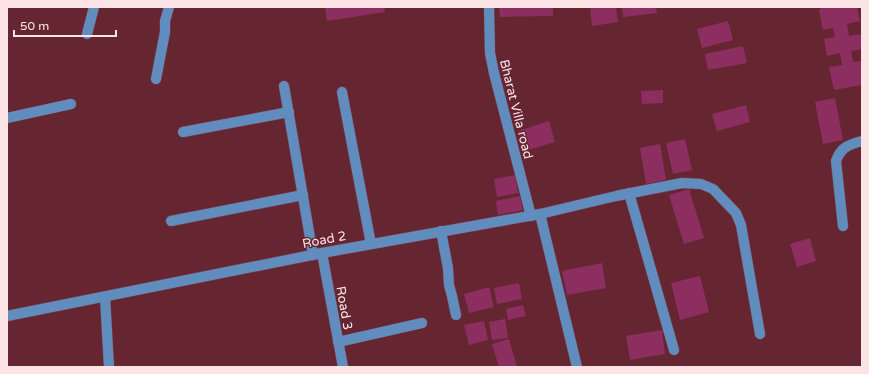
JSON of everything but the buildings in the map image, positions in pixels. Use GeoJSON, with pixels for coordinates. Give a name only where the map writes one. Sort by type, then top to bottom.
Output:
{"type":"FeatureCollection","features":[{"type":"Feature","properties":{"kind":"street"},"geometry":{"type":"LineString","coordinates":[[87,34],[94,7]]}},
{"type":"Feature","properties":{"kind":"street"},"geometry":{"type":"LineString","coordinates":[[156,78],[165,32],[165,21],[169,7]]}},
{"type":"Feature","properties":{"kind":"street","name":"Bharat Villa road"},"geometry":{"type":"LineString","coordinates":[[489,7],[490,54],[500,102],[535,215],[577,367]]}},
{"type":"Feature","properties":{"kind":"street","name":"Road 3"},"geometry":{"type":"LineString","coordinates":[[284,86],[303,195],[343,367]]}},
{"type":"Feature","properties":{"kind":"street"},"geometry":{"type":"LineString","coordinates":[[342,92],[371,244]]}},
{"type":"Feature","properties":{"kind":"street"},"geometry":{"type":"LineString","coordinates":[[7,118],[71,104]]}},
{"type":"Feature","properties":{"kind":"street"},"geometry":{"type":"LineString","coordinates":[[183,132],[289,112]]}},
{"type":"Feature","properties":{"kind":"street"},"geometry":{"type":"LineString","coordinates":[[843,226],[836,161],[839,153],[845,147],[862,141]]}},
{"type":"Feature","properties":{"kind":"street","name":"Road 2"},"geometry":{"type":"LineString","coordinates":[[7,316],[317,254],[535,215],[647,189],[682,183],[701,184],[713,189],[736,213],[741,225],[760,334]]}},
{"type":"Feature","properties":{"kind":"street"},"geometry":{"type":"LineString","coordinates":[[629,193],[674,350]]}},
{"type":"Feature","properties":{"kind":"street"},"geometry":{"type":"LineString","coordinates":[[171,221],[303,195]]}},
{"type":"Feature","properties":{"kind":"street"},"geometry":{"type":"LineString","coordinates":[[440,231],[448,268],[449,285],[456,315]]}},
{"type":"Feature","properties":{"kind":"street"},"geometry":{"type":"LineString","coordinates":[[105,296],[110,367]]}},
{"type":"Feature","properties":{"kind":"street"},"geometry":{"type":"LineString","coordinates":[[338,342],[422,322]]}}]}
